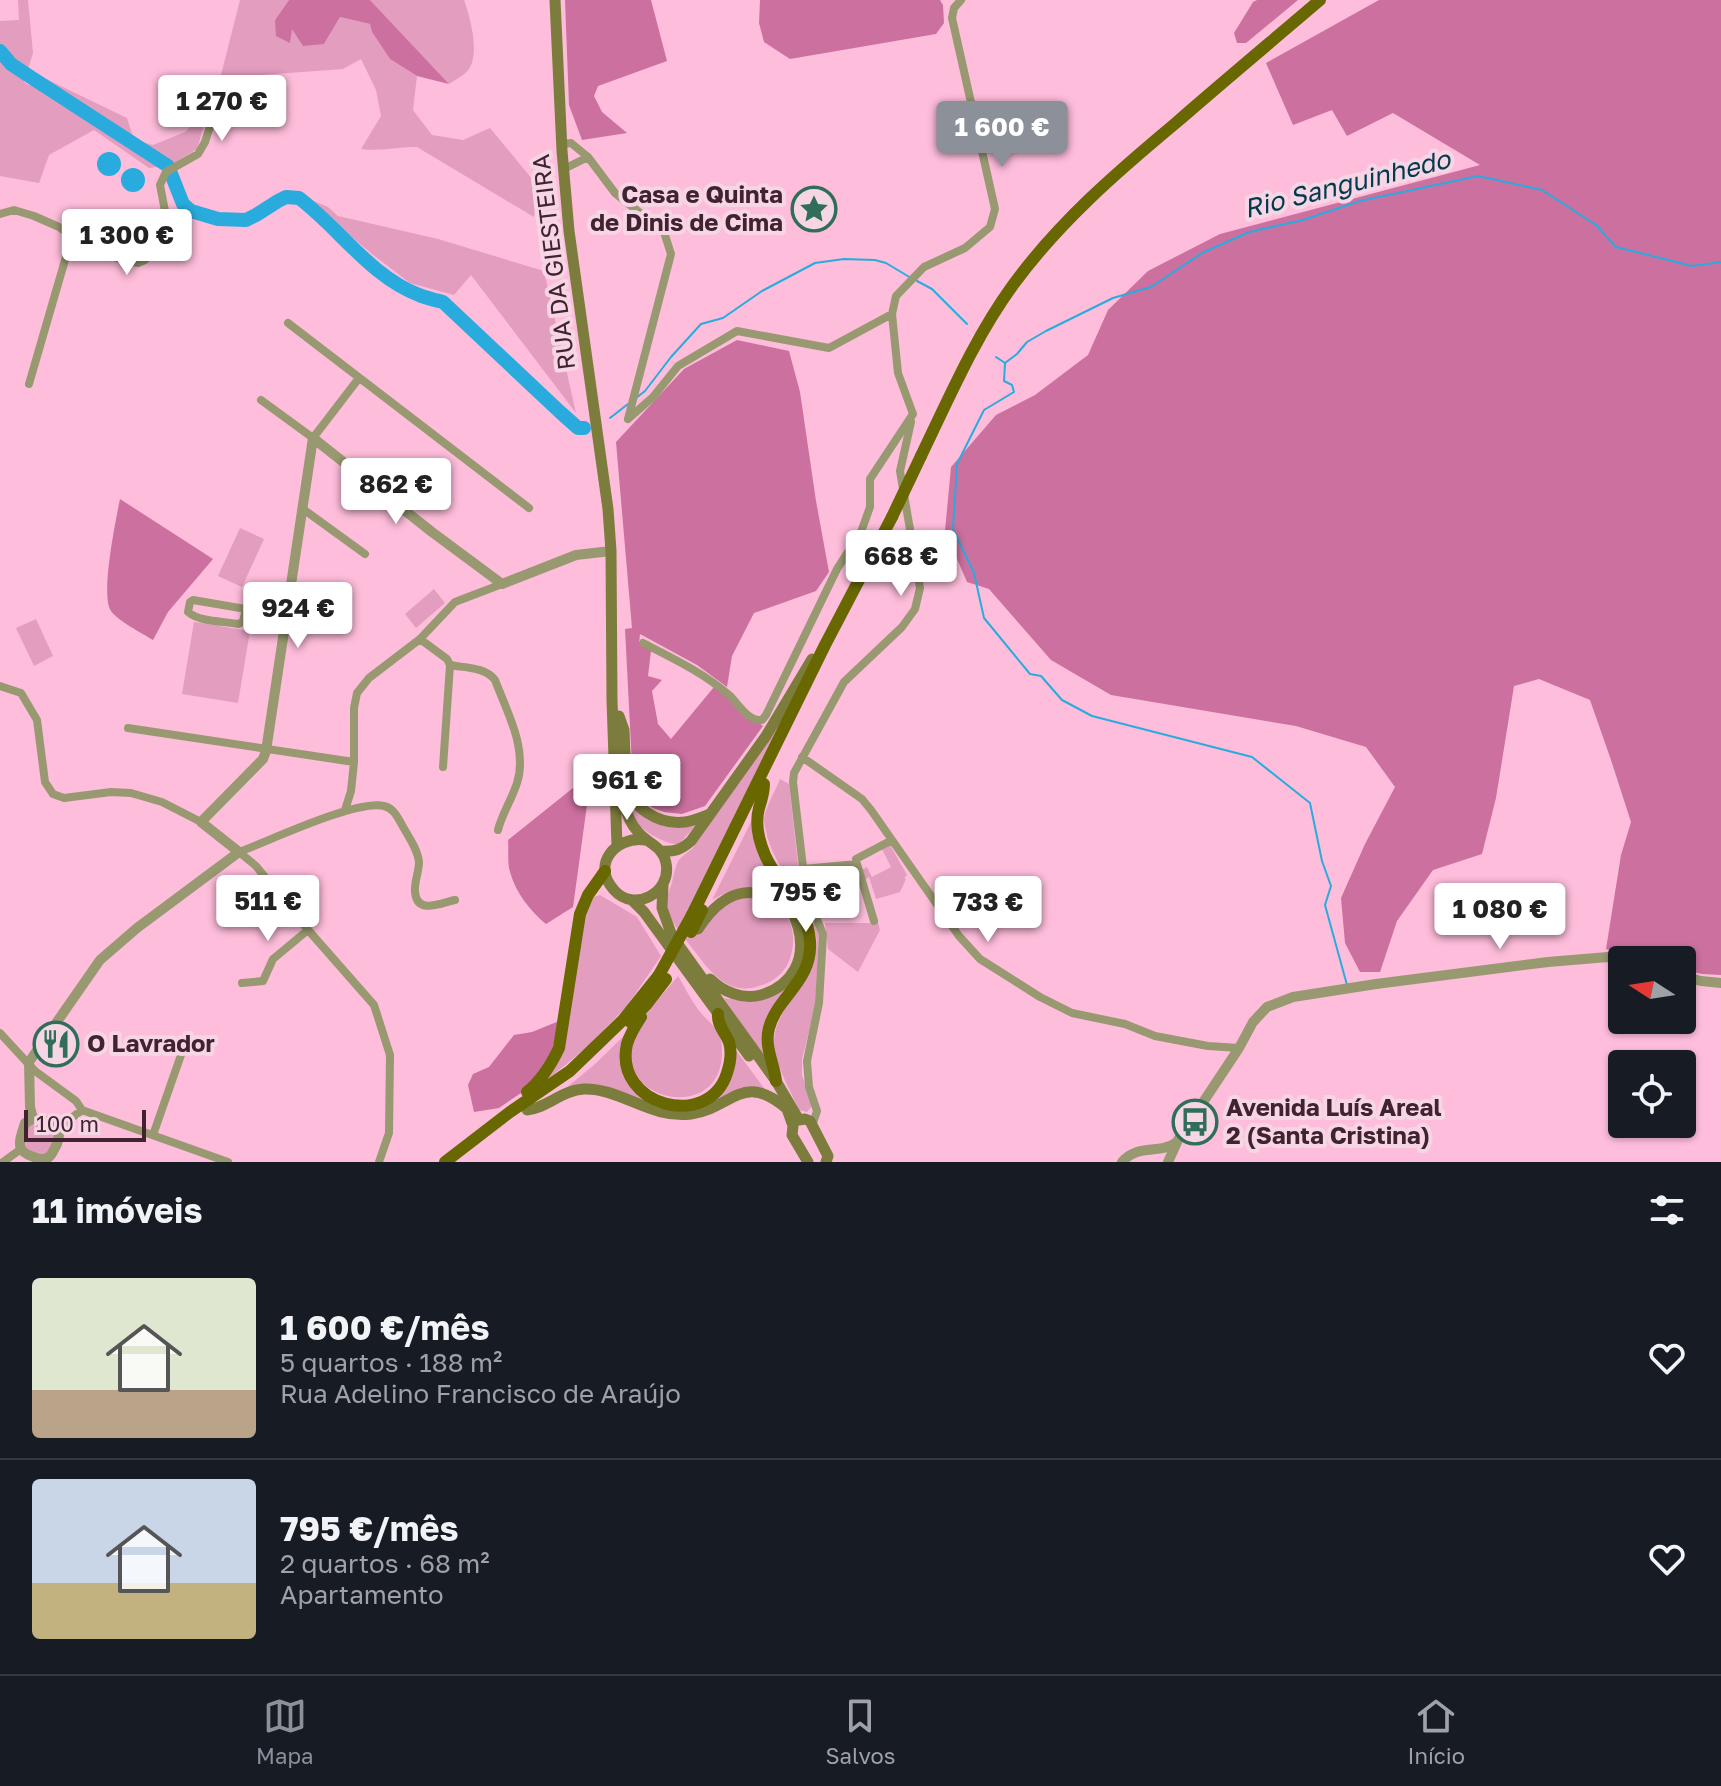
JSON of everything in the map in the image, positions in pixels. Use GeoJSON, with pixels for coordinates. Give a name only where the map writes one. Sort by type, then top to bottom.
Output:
{"type":"FeatureCollection","features":[{"type":"Feature","properties":{"kind":"main road","name":"RUA DA GIESTEIRA"},"geometry":{"type":"LineString","coordinates":[[555,0],[569,231],[608,509],[612,613]]}},
{"type":"Feature","properties":{"kind":"main road"},"geometry":{"type":"LineString","coordinates":[[448,1160],[570,1071],[662,977],[962,371],[1012,287],[1071,216],[1106,182],[1320,0]]}},
{"type":"Feature","properties":{"kind":"main road"},"geometry":{"type":"LineString","coordinates":[[718,1014],[717,1020],[729,1043],[730,1058],[726,1076],[717,1091],[692,1105],[673,1106],[656,1102],[633,1082],[626,1063],[626,1047],[631,1032],[691,932],[866,569]]}},
{"type":"Feature","properties":{"kind":"main road"},"geometry":{"type":"LineString","coordinates":[[612,613],[625,809],[645,840]]}},
{"type":"Feature","properties":{"kind":"main road"},"geometry":{"type":"LineString","coordinates":[[612,613],[617,845]]}},
{"type":"Feature","properties":{"kind":"main road"},"geometry":{"type":"LineString","coordinates":[[661,851],[682,849],[691,841],[766,736],[820,646],[825,645]]}},
{"type":"Feature","properties":{"kind":"main road"},"geometry":{"type":"LineString","coordinates":[[619,716],[624,730],[628,790],[636,804],[661,820],[686,822],[711,814]]}},
{"type":"Feature","properties":{"kind":"main road"},"geometry":{"type":"LineString","coordinates":[[764,784],[758,810],[758,828],[765,856],[803,912],[811,943],[800,982],[777,1011],[770,1026],[767,1042],[776,1081]]}},
{"type":"Feature","properties":{"kind":"main road"},"geometry":{"type":"LineString","coordinates":[[663,885],[650,897],[641,900],[624,898],[611,887],[605,871],[610,852],[617,845],[635,838],[651,842],[661,851],[667,868],[662,908],[672,936],[776,1081],[796,1123],[792,1135],[805,1161]]}},
{"type":"Feature","properties":{"kind":"main road"},"geometry":{"type":"LineString","coordinates":[[510,1112],[512,1105],[538,1083],[559,1048],[580,914],[588,895],[605,871]]}},
{"type":"Feature","properties":{"kind":"main road"},"geometry":{"type":"LineString","coordinates":[[691,932],[696,932],[720,901],[740,892],[761,893],[779,902],[795,916],[800,936],[800,957],[794,972],[775,991],[755,996],[741,996],[717,986],[691,961]]}},
{"type":"Feature","properties":{"kind":"main road"},"geometry":{"type":"LineString","coordinates":[[632,900],[780,1096],[796,1123]]}},
{"type":"Feature","properties":{"kind":"main road"},"geometry":{"type":"LineString","coordinates":[[448,1160],[527,1110],[575,1074],[646,1005]]}},
{"type":"Feature","properties":{"kind":"main road"},"geometry":{"type":"LineString","coordinates":[[527,1110],[585,1089],[612,1094],[652,1110],[673,1114],[692,1114],[751,1091],[764,1093],[786,1108]]}},
{"type":"Feature","properties":{"kind":"main road"},"geometry":{"type":"LineString","coordinates":[[796,1123],[805,1119],[810,1121],[828,1156],[826,1162]]}},
{"type":"Feature","properties":{"kind":"street"},"geometry":{"type":"LineString","coordinates":[[812,1126],[817,1111],[809,1087],[807,1061],[819,1003],[823,934],[806,893],[794,773],[844,682],[902,627],[915,609],[920,588],[900,471],[913,414],[898,373],[892,314],[896,296],[924,267],[965,248],[990,227],[995,209],[952,18],[954,8],[961,0]]}},
{"type":"Feature","properties":{"kind":"street"},"geometry":{"type":"LineString","coordinates":[[0,215],[14,210],[34,216],[59,227],[81,243],[123,260],[138,263],[145,260],[156,247],[165,211],[160,185],[169,169],[198,154],[205,142],[224,82]]}},
{"type":"Feature","properties":{"kind":"street"},"geometry":{"type":"LineString","coordinates":[[562,144],[571,143],[588,157],[615,193],[664,232],[671,254],[628,419],[653,397],[678,366],[737,331],[829,348],[892,314]]}},
{"type":"Feature","properties":{"kind":"street"},"geometry":{"type":"LineString","coordinates":[[564,169],[588,157]]}},
{"type":"Feature","properties":{"kind":"street"},"geometry":{"type":"LineString","coordinates":[[29,384],[72,236]]}},
{"type":"Feature","properties":{"kind":"street"},"geometry":{"type":"LineString","coordinates":[[288,323],[529,508]]}},
{"type":"Feature","properties":{"kind":"street"},"geometry":{"type":"LineString","coordinates":[[201,822],[263,759],[266,751],[313,438],[359,378]]}},
{"type":"Feature","properties":{"kind":"street"},"geometry":{"type":"LineString","coordinates":[[261,400],[502,584]]}},
{"type":"Feature","properties":{"kind":"street"},"geometry":{"type":"LineString","coordinates":[[643,643],[687,666],[728,694],[750,717],[762,720],[837,569],[861,532],[870,507],[870,479],[913,414]]}},
{"type":"Feature","properties":{"kind":"street"},"geometry":{"type":"LineString","coordinates":[[303,509],[365,554]]}},
{"type":"Feature","properties":{"kind":"street"},"geometry":{"type":"LineString","coordinates":[[345,810],[354,762],[354,708],[357,693],[369,678],[420,639],[455,602],[576,555],[611,551]]}},
{"type":"Feature","properties":{"kind":"street"},"geometry":{"type":"LineString","coordinates":[[246,609],[243,622],[238,624],[199,618],[188,612],[193,600],[246,609],[287,616]]}},
{"type":"Feature","properties":{"kind":"street"},"geometry":{"type":"LineString","coordinates":[[420,639],[447,659],[450,665],[443,767]]}},
{"type":"Feature","properties":{"kind":"street"},"geometry":{"type":"LineString","coordinates":[[450,665],[490,673],[518,742],[521,766],[498,830]]}},
{"type":"Feature","properties":{"kind":"street"},"geometry":{"type":"LineString","coordinates":[[0,686],[21,693],[37,720],[45,782],[53,794],[64,798],[111,792],[131,793],[162,802],[201,822],[256,866],[374,1005],[390,1055],[389,1133],[379,1162]]}},
{"type":"Feature","properties":{"kind":"street"},"geometry":{"type":"LineString","coordinates":[[128,728],[354,762]]}},
{"type":"Feature","properties":{"kind":"street"},"geometry":{"type":"LineString","coordinates":[[802,757],[862,799],[959,936],[980,959],[1072,1013],[1125,1024],[1155,1036],[1208,1046],[1239,1048]]}},
{"type":"Feature","properties":{"kind":"street"},"geometry":{"type":"LineString","coordinates":[[33,1119],[29,1062],[100,960],[137,928],[239,852],[345,810],[385,806],[394,811],[416,852],[419,861],[415,893],[418,901],[429,907],[455,900]]}},
{"type":"Feature","properties":{"kind":"street"},"geometry":{"type":"LineString","coordinates":[[803,869],[856,858],[892,840]]}},
{"type":"Feature","properties":{"kind":"street"},"geometry":{"type":"LineString","coordinates":[[856,858],[874,921]]}},
{"type":"Feature","properties":{"kind":"street"},"geometry":{"type":"LineString","coordinates":[[242,983],[263,981],[273,959],[308,930]]}},
{"type":"Feature","properties":{"kind":"street"},"geometry":{"type":"LineString","coordinates":[[1147,1150],[1167,1162],[1253,1022],[1267,1007],[1293,997],[1340,989],[1608,957]]}},
{"type":"Feature","properties":{"kind":"street"},"geometry":{"type":"LineString","coordinates":[[1696,980],[1721,983]]}},
{"type":"Feature","properties":{"kind":"street"},"geometry":{"type":"LineString","coordinates":[[0,1033],[35,1071],[76,1101],[82,1110],[228,1162]]}},
{"type":"Feature","properties":{"kind":"street"},"geometry":{"type":"LineString","coordinates":[[153,1135],[181,1055]]}},
{"type":"Feature","properties":{"kind":"street"},"geometry":{"type":"LineString","coordinates":[[57,1129],[82,1110]]}},
{"type":"Feature","properties":{"kind":"street"},"geometry":{"type":"LineString","coordinates":[[38,1119],[57,1129],[59,1138],[51,1156],[40,1160],[21,1149],[25,1123],[38,1119]]}},
{"type":"Feature","properties":{"kind":"street"},"geometry":{"type":"LineString","coordinates":[[1122,1162],[1131,1153],[1169,1147],[1178,1140]]}},
{"type":"Feature","properties":{"kind":"street"},"geometry":{"type":"LineString","coordinates":[[3,1162],[21,1149]]}},
{"type":"Feature","properties":{"kind":"shaded area"},"geometry":{"type":"Polygon","coordinates":[[[18,0],[28,0],[33,53],[24,82],[29,85],[34,76],[40,76],[127,118],[134,140],[153,145],[185,132],[199,118],[212,83],[216,84],[197,149],[171,165],[149,168],[94,130],[49,155],[39,183],[0,176],[0,21],[19,20],[18,0]]]}},
{"type":"Feature","properties":{"kind":"shaded area"},"geometry":{"type":"Polygon","coordinates":[[[240,0],[289,0],[275,20],[324,44],[340,17],[370,24],[390,59],[417,76],[413,110],[432,135],[463,140],[490,128],[537,185],[534,217],[417,147],[361,149],[381,116],[376,90],[361,59],[343,69],[222,78],[240,0]]]}},
{"type":"Feature","properties":{"kind":"shaded area"},"geometry":{"type":"Polygon","coordinates":[[[289,0],[370,0],[449,84],[417,76],[390,59],[370,24],[340,17],[324,44],[303,46],[292,29],[290,43],[276,36],[275,20],[289,0]]]}},
{"type":"Feature","properties":{"kind":"shaded area"},"geometry":{"type":"Polygon","coordinates":[[[370,0],[464,0],[474,44],[469,69],[449,84],[370,0]]]}},
{"type":"Feature","properties":{"kind":"shaded area"},"geometry":{"type":"Polygon","coordinates":[[[565,0],[651,0],[667,61],[598,86],[594,96],[602,112],[627,133],[582,140],[569,105],[565,0]]]}},
{"type":"Feature","properties":{"kind":"shaded area"},"geometry":{"type":"Polygon","coordinates":[[[760,0],[940,0],[944,23],[936,34],[790,59],[764,42],[759,23],[760,0]]]}},
{"type":"Feature","properties":{"kind":"shaded area"},"geometry":{"type":"Polygon","coordinates":[[[1257,0],[1298,0],[1246,43],[1237,43],[1234,33],[1257,0]]]}},
{"type":"Feature","properties":{"kind":"shaded area"},"geometry":{"type":"Polygon","coordinates":[[[1379,0],[1721,0],[1721,975],[1696,972],[1696,946],[1608,946],[1606,949],[1621,855],[1631,822],[1590,700],[1539,679],[1514,686],[1496,798],[1482,854],[1433,870],[1397,921],[1380,972],[1360,972],[1345,943],[1341,898],[1395,787],[1366,747],[1296,726],[1111,695],[1051,660],[989,589],[967,582],[945,531],[951,467],[996,415],[1035,395],[1088,355],[1108,310],[1148,271],[1220,234],[1480,165],[1393,113],[1347,136],[1332,110],[1293,125],[1266,63],[1379,0]]]}},
{"type":"Feature","properties":{"kind":"shaded area"},"geometry":{"type":"Polygon","coordinates":[[[304,197],[328,207],[338,216],[438,239],[544,271],[576,413],[471,275],[454,295],[410,283],[304,197]]]}},
{"type":"Feature","properties":{"kind":"shaded area"},"geometry":{"type":"Polygon","coordinates":[[[737,340],[789,351],[800,392],[829,572],[816,591],[754,613],[732,656],[727,687],[697,665],[640,634],[639,644],[651,651],[648,676],[662,680],[652,691],[658,724],[671,739],[714,687],[763,726],[705,806],[682,814],[664,812],[640,799],[633,784],[625,629],[632,628],[616,442],[684,369],[737,340]]]}},
{"type":"Feature","properties":{"kind":"shaded area"},"geometry":{"type":"Polygon","coordinates":[[[120,499],[213,559],[168,612],[153,640],[119,619],[108,603],[110,557],[120,499]]]}},
{"type":"Feature","properties":{"kind":"shaded area"},"geometry":{"type":"Polygon","coordinates":[[[240,528],[264,539],[242,587],[218,576],[240,528]]]}},
{"type":"Feature","properties":{"kind":"shaded area"},"geometry":{"type":"Polygon","coordinates":[[[434,589],[445,603],[416,628],[405,614],[434,589]]]}},
{"type":"Feature","properties":{"kind":"shaded area"},"geometry":{"type":"Polygon","coordinates":[[[36,619],[53,656],[34,666],[16,628],[36,619]]]}},
{"type":"Feature","properties":{"kind":"shaded area"},"geometry":{"type":"Polygon","coordinates":[[[194,622],[250,631],[238,703],[182,694],[194,622]]]}},
{"type":"Feature","properties":{"kind":"shaded area"},"geometry":{"type":"Polygon","coordinates":[[[789,707],[691,905],[712,916],[723,904],[749,897],[766,900],[786,915],[793,941],[786,967],[769,982],[740,988],[722,980],[699,958],[671,917],[668,895],[678,861],[692,849],[789,707]]]}},
{"type":"Feature","properties":{"kind":"shaded area"},"geometry":{"type":"Polygon","coordinates":[[[780,779],[789,784],[805,901],[819,932],[815,1008],[802,1059],[802,1075],[812,1106],[807,1112],[799,1110],[774,1049],[776,1028],[806,978],[816,950],[813,921],[776,858],[765,826],[766,810],[780,779]]]}},
{"type":"Feature","properties":{"kind":"shaded area"},"geometry":{"type":"Polygon","coordinates":[[[583,780],[590,783],[573,907],[546,924],[529,907],[516,887],[509,868],[508,840],[583,780]]]}},
{"type":"Feature","properties":{"kind":"shaded area"},"geometry":{"type":"Polygon","coordinates":[[[629,804],[644,817],[659,824],[695,826],[679,844],[667,842],[653,836],[636,822],[629,804]]]}},
{"type":"Feature","properties":{"kind":"shaded area"},"geometry":{"type":"Polygon","coordinates":[[[751,822],[799,917],[784,899],[764,888],[746,887],[712,900],[751,822]]]}},
{"type":"Feature","properties":{"kind":"shaded area"},"geometry":{"type":"Polygon","coordinates":[[[890,845],[907,875],[906,879],[900,892],[876,899],[869,877],[865,880],[862,870],[867,867],[872,877],[891,867],[882,849],[890,845]]]}},
{"type":"Feature","properties":{"kind":"shaded area"},"geometry":{"type":"Polygon","coordinates":[[[600,895],[637,917],[661,956],[627,1006],[587,1047],[542,1084],[549,1074],[582,917],[594,897],[600,895]]]}},
{"type":"Feature","properties":{"kind":"shaded area"},"geometry":{"type":"Polygon","coordinates":[[[825,923],[878,923],[880,930],[858,972],[828,949],[825,923]]]}},
{"type":"Feature","properties":{"kind":"shaded area"},"geometry":{"type":"Polygon","coordinates":[[[678,976],[697,1008],[717,1030],[722,1049],[718,1075],[705,1090],[686,1097],[666,1096],[648,1087],[634,1073],[629,1053],[636,1029],[678,976]]]}},
{"type":"Feature","properties":{"kind":"shaded area"},"geometry":{"type":"Polygon","coordinates":[[[794,980],[764,1057],[724,998],[762,1000],[794,980]]]}},
{"type":"Feature","properties":{"kind":"shaded area"},"geometry":{"type":"Polygon","coordinates":[[[559,1021],[552,1052],[521,1093],[499,1108],[474,1112],[468,1085],[473,1074],[489,1067],[514,1035],[532,1032],[559,1021]]]}},
{"type":"Feature","properties":{"kind":"shaded area"},"geometry":{"type":"Polygon","coordinates":[[[626,1034],[621,1050],[653,1105],[566,1088],[594,1065],[626,1034]]]}},
{"type":"Feature","properties":{"kind":"shaded area"},"geometry":{"type":"Polygon","coordinates":[[[732,1045],[767,1092],[709,1103],[732,1045]]]}},
{"type":"Feature","properties":{"kind":"shaded area"},"geometry":{"type":"Polygon","coordinates":[[[38,1123],[52,1129],[55,1137],[45,1154],[32,1152],[26,1147],[29,1126],[38,1123]]]}},
{"type":"Feature","properties":{"kind":"water"},"geometry":{"type":"Polygon","coordinates":[[[109,152],[118,155],[121,164],[118,173],[109,176],[100,173],[97,164],[100,155],[109,152]]]}},
{"type":"Feature","properties":{"kind":"water"},"geometry":{"type":"Polygon","coordinates":[[[128,168],[138,168],[145,175],[145,185],[138,192],[128,192],[121,185],[121,175],[128,168]]]}},
{"type":"Feature","properties":{"kind":"waterway","name":"Rio Sanguinhedo"},"geometry":{"type":"LineString","coordinates":[[0,51],[11,64],[168,166],[183,204],[191,211],[218,219],[246,220],[286,197],[299,198],[385,276],[401,287],[443,302],[560,412],[578,428],[584,428]]}},
{"type":"Feature","properties":{"kind":"waterway","name":"Rio Sanguinhedo"},"geometry":{"type":"LineString","coordinates":[[996,357],[1005,363],[1027,342],[1046,331],[1113,298],[1151,287],[1202,253],[1249,232],[1303,220],[1360,201],[1478,176],[1542,190],[1596,225],[1616,247],[1692,266],[1721,262]]}},
{"type":"Feature","properties":{"kind":"waterway","name":"Rio Sanguinhedo"},"geometry":{"type":"LineString","coordinates":[[636,398],[701,324],[723,318],[762,291],[815,263],[844,259],[875,260],[911,278]]}},
{"type":"Feature","properties":{"kind":"waterway","name":"Rio Sanguinhedo"},"geometry":{"type":"LineString","coordinates":[[917,281],[932,289],[967,324]]}},
{"type":"Feature","properties":{"kind":"waterway"},"geometry":{"type":"LineString","coordinates":[[1005,363],[1004,381],[1012,385],[1014,392],[984,410],[957,464],[953,529],[974,573],[984,618],[1030,674],[1041,676],[1062,700],[1092,716],[1252,757],[1310,803],[1322,861],[1331,886],[1325,905],[1347,985]]}},
{"type":"Feature","properties":{"kind":"waterway","name":"Rio Sanguinhedo"},"geometry":{"type":"LineString","coordinates":[[610,418],[628,404]]}},
{"type":"Feature","properties":{"kind":"place","name":"Casa e Quinta de Dinis de Cima"},"geometry":{"type":"Point","coordinates":[814,209]}},
{"type":"Feature","properties":{"kind":"place","name":"O Lavrador"},"geometry":{"type":"Point","coordinates":[56,1044]}},
{"type":"Feature","properties":{"kind":"place","name":"Avenida Luís Areal 2 (Santa Cristina)"},"geometry":{"type":"Point","coordinates":[1195,1122]}}]}
